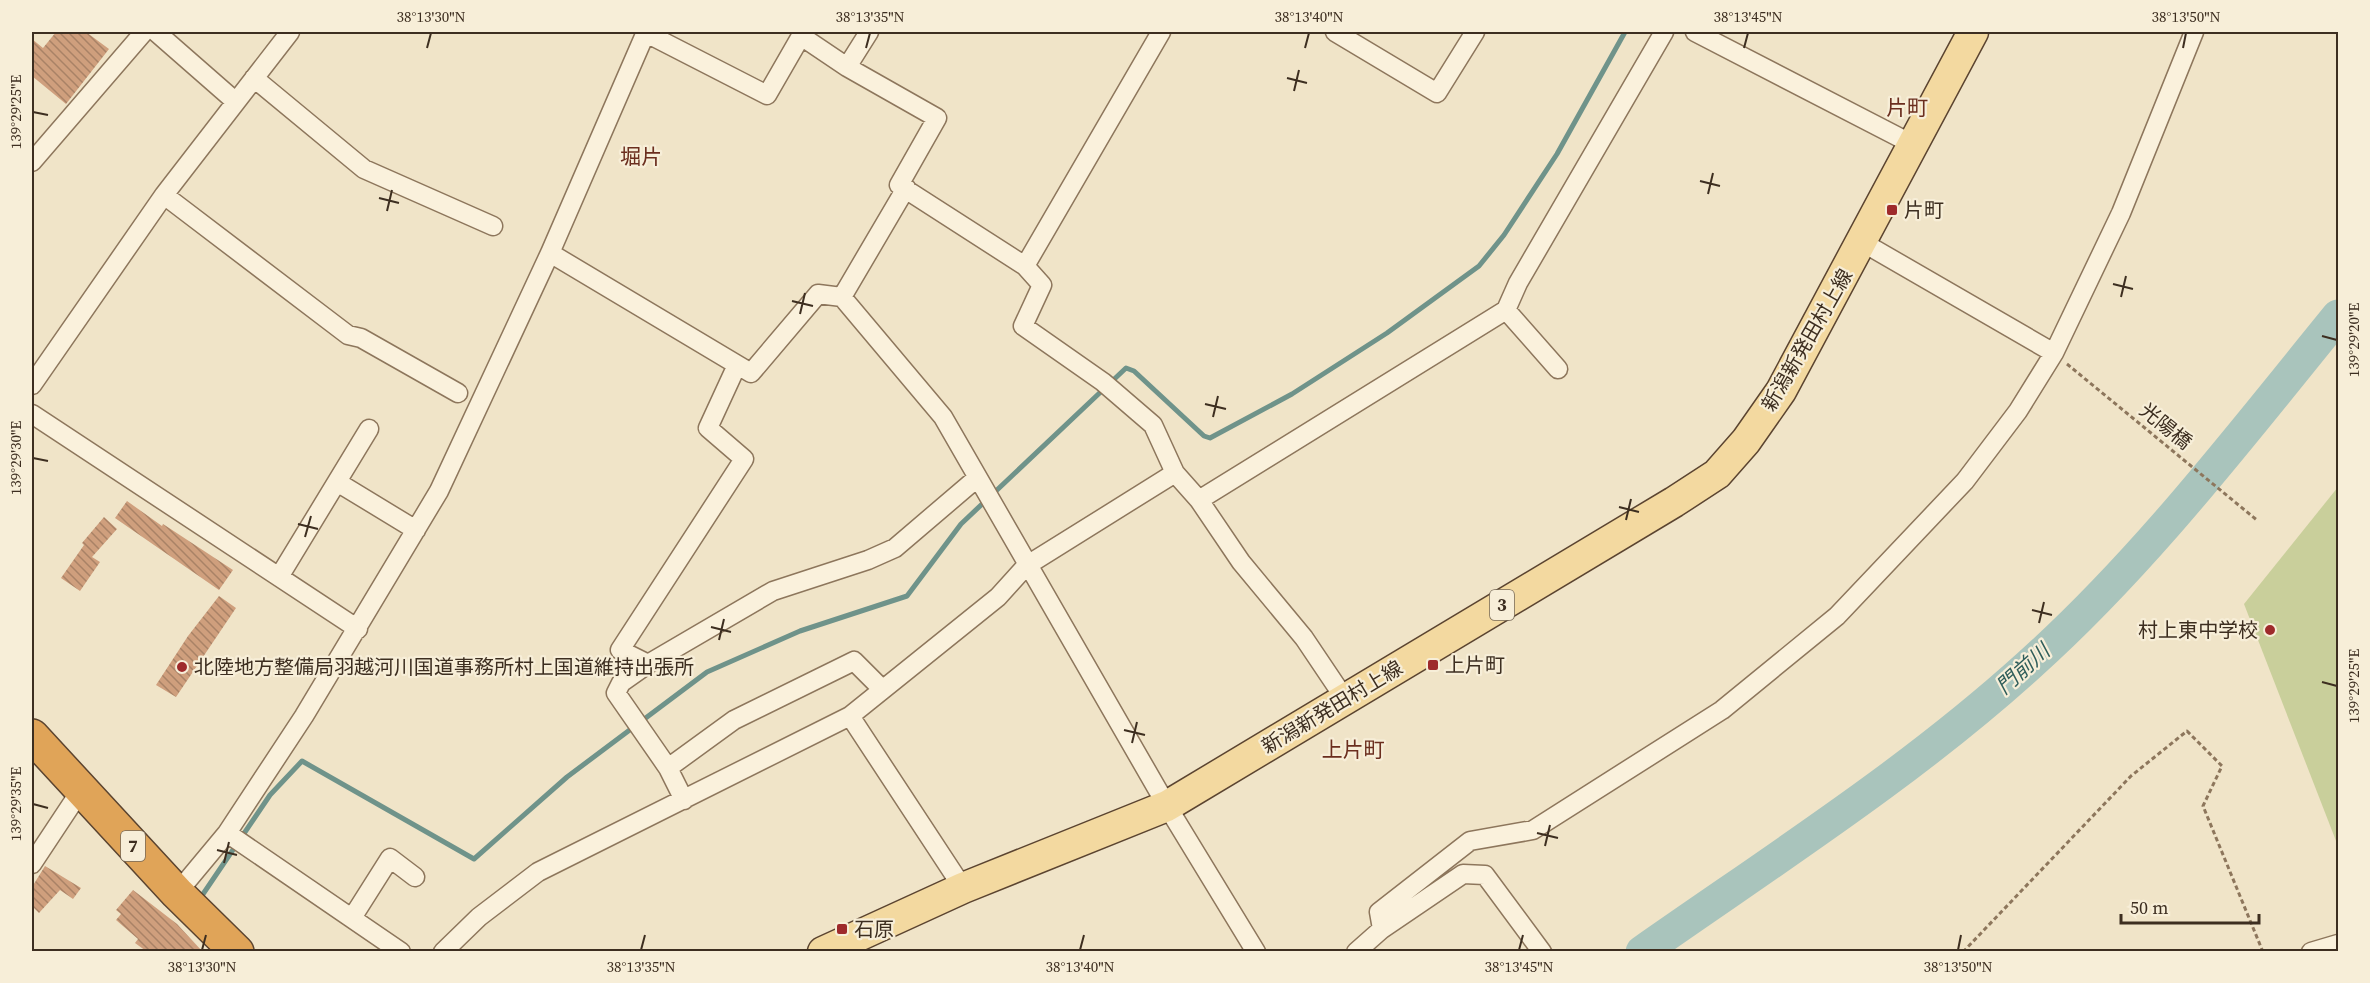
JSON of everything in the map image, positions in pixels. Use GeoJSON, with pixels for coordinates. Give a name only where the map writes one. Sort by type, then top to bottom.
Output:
{"type":"FeatureCollection","features":[{"type":"Feature","properties":{"kind":"highway","name":"7"},"geometry":{"type":"LineString","coordinates":[[32,736],[177,893],[237,951]]}},
{"type":"Feature","properties":{"kind":"main road","name":"新潟新発田村上線"},"geometry":{"type":"LineString","coordinates":[[823,951],[963,888],[1167,806],[1674,502],[1716,474],[1746,441],[1781,391],[1973,32]]}},
{"type":"Feature","properties":{"kind":"street"},"geometry":{"type":"LineString","coordinates":[[32,162],[144,32]]}},
{"type":"Feature","properties":{"kind":"street"},"geometry":{"type":"LineString","coordinates":[[156,32],[236,102]]}},
{"type":"Feature","properties":{"kind":"street"},"geometry":{"type":"LineString","coordinates":[[32,385],[164,195],[290,32]]}},
{"type":"Feature","properties":{"kind":"street"},"geometry":{"type":"LineString","coordinates":[[177,893],[227,833],[358,629],[439,491],[550,253],[646,32],[767,95],[801,36],[847,67],[937,118],[899,185],[1025,266],[1042,285],[1023,326],[1103,382],[1153,425],[1175,473],[1199,500],[1241,562],[1304,638],[1345,699]]}},
{"type":"Feature","properties":{"kind":"street"},"geometry":{"type":"LineString","coordinates":[[847,67],[869,32]]}},
{"type":"Feature","properties":{"kind":"street"},"geometry":{"type":"LineString","coordinates":[[1025,266],[1161,32]]}},
{"type":"Feature","properties":{"kind":"street"},"geometry":{"type":"LineString","coordinates":[[1335,32],[1437,93],[1475,32]]}},
{"type":"Feature","properties":{"kind":"street"},"geometry":{"type":"LineString","coordinates":[[1199,500],[1506,310],[1518,283],[1664,32]]}},
{"type":"Feature","properties":{"kind":"street"},"geometry":{"type":"LineString","coordinates":[[1695,32],[1912,144]]}},
{"type":"Feature","properties":{"kind":"street"},"geometry":{"type":"LineString","coordinates":[[1382,929],[1379,912],[1470,841],[1533,830],[1722,710],[1837,616],[1965,481],[2018,411],[2054,353],[2121,213],[2194,32]]}},
{"type":"Feature","properties":{"kind":"street"},"geometry":{"type":"LineString","coordinates":[[254,78],[364,170],[493,226]]}},
{"type":"Feature","properties":{"kind":"street"},"geometry":{"type":"LineString","coordinates":[[842,297],[906,188]]}},
{"type":"Feature","properties":{"kind":"street"},"geometry":{"type":"LineString","coordinates":[[164,195],[348,335],[361,338],[458,393]]}},
{"type":"Feature","properties":{"kind":"street"},"geometry":{"type":"LineString","coordinates":[[1862,242],[2054,353]]}},
{"type":"Feature","properties":{"kind":"street"},"geometry":{"type":"LineString","coordinates":[[550,253],[751,373],[818,294],[842,297],[943,417],[1026,566],[1167,806],[1256,951]]}},
{"type":"Feature","properties":{"kind":"street"},"geometry":{"type":"LineString","coordinates":[[1506,310],[1557,369]]}},
{"type":"Feature","properties":{"kind":"street"},"geometry":{"type":"LineString","coordinates":[[648,664],[620,650],[744,459],[708,428],[737,365]]}},
{"type":"Feature","properties":{"kind":"street"},"geometry":{"type":"LineString","coordinates":[[32,414],[358,629]]}},
{"type":"Feature","properties":{"kind":"street"},"geometry":{"type":"LineString","coordinates":[[279,578],[369,429]]}},
{"type":"Feature","properties":{"kind":"street"},"geometry":{"type":"LineString","coordinates":[[443,951],[480,917],[538,872],[850,716],[998,597],[1026,566],[1175,473]]}},
{"type":"Feature","properties":{"kind":"street"},"geometry":{"type":"LineString","coordinates":[[684,800],[668,768],[616,693],[621,683],[648,664],[772,591],[868,560],[895,548],[977,478]]}},
{"type":"Feature","properties":{"kind":"street"},"geometry":{"type":"LineString","coordinates":[[337,482],[416,530]]}},
{"type":"Feature","properties":{"kind":"street"},"geometry":{"type":"LineString","coordinates":[[668,768],[734,720],[854,661],[882,689]]}},
{"type":"Feature","properties":{"kind":"street"},"geometry":{"type":"LineString","coordinates":[[850,716],[963,888]]}},
{"type":"Feature","properties":{"kind":"street"},"geometry":{"type":"LineString","coordinates":[[32,864],[81,790]]}},
{"type":"Feature","properties":{"kind":"street"},"geometry":{"type":"LineString","coordinates":[[227,833],[401,951]]}},
{"type":"Feature","properties":{"kind":"street"},"geometry":{"type":"LineString","coordinates":[[352,918],[390,858],[415,877]]}},
{"type":"Feature","properties":{"kind":"street"},"geometry":{"type":"LineString","coordinates":[[1356,951],[1382,929],[1463,874],[1485,875],[1542,951]]}},
{"type":"Feature","properties":{"kind":"street"},"geometry":{"type":"LineString","coordinates":[[2311,951],[2338,944]]}},
{"type":"Feature","properties":{"kind":"path","name":"光陽橋"},"geometry":{"type":"LineString","coordinates":[[2054,353],[2258,521]]}},
{"type":"Feature","properties":{"kind":"path"},"geometry":{"type":"LineString","coordinates":[[1963,951],[2131,776],[2187,731],[2222,766],[2203,806],[2263,951]]}},
{"type":"Feature","properties":{"kind":"green space"},"geometry":{"type":"Polygon","coordinates":[[[2338,487],[2338,846],[2244,604],[2338,487]]]}},
{"type":"Feature","properties":{"kind":"building"},"geometry":{"type":"Polygon","coordinates":[[[56,32],[86,32],[109,49],[66,104],[32,76],[32,39],[43,48],[56,32]]]}},
{"type":"Feature","properties":{"kind":"building"},"geometry":{"type":"Polygon","coordinates":[[[127,501],[162,526],[163,524],[233,570],[219,590],[115,518],[127,501]]]}},
{"type":"Feature","properties":{"kind":"building"},"geometry":{"type":"Polygon","coordinates":[[[104,517],[117,529],[92,557],[100,562],[80,591],[61,578],[84,545],[82,543],[104,517]]]}},
{"type":"Feature","properties":{"kind":"building"},"geometry":{"type":"Polygon","coordinates":[[[219,596],[236,608],[176,697],[156,685],[188,636],[219,596]]]}},
{"type":"Feature","properties":{"kind":"building"},"geometry":{"type":"Polygon","coordinates":[[[45,866],[81,888],[73,899],[60,890],[39,913],[32,906],[32,887],[45,866]]]}},
{"type":"Feature","properties":{"kind":"building"},"geometry":{"type":"Polygon","coordinates":[[[133,890],[177,924],[202,951],[146,951],[135,943],[138,939],[116,920],[121,914],[116,910],[133,890]]]}},
{"type":"Feature","properties":{"kind":"waterway"},"geometry":{"type":"LineString","coordinates":[[199,900],[270,795],[302,761],[474,859],[567,777],[707,672],[800,631],[907,596],[961,524],[1126,368],[1134,371],[1204,436],[1210,438],[1292,394],[1387,333],[1479,266],[1504,235],[1557,154],[1625,32]]}},
{"type":"Feature","properties":{"kind":"waterway","name":"門前川"},"geometry":{"type":"LineString","coordinates":[[1642,952],[1889,779],[1984,705],[2029,665],[2072,625],[2152,541],[2228,452],[2338,316]]}},
{"type":"Feature","properties":{"kind":"place","name":"片町"},"geometry":{"type":"Point","coordinates":[1892,210]}},
{"type":"Feature","properties":{"kind":"place","name":"村上東中学校"},"geometry":{"type":"Point","coordinates":[2270,630]}},
{"type":"Feature","properties":{"kind":"place","name":"上片町"},"geometry":{"type":"Point","coordinates":[1433,665]}},
{"type":"Feature","properties":{"kind":"place","name":"北陸地方整備局羽越河川国道事務所村上国道維持出張所"},"geometry":{"type":"Point","coordinates":[182,667]}},
{"type":"Feature","properties":{"kind":"place","name":"石原"},"geometry":{"type":"Point","coordinates":[842,929]}},
{"type":"Feature","properties":{"kind":"district","name":"片町"},"geometry":{"type":"Point","coordinates":[1907,108]}},
{"type":"Feature","properties":{"kind":"district","name":"堀片"},"geometry":{"type":"Point","coordinates":[641,157]}},
{"type":"Feature","properties":{"kind":"district","name":"上片町"},"geometry":{"type":"Point","coordinates":[1353,750]}}]}
